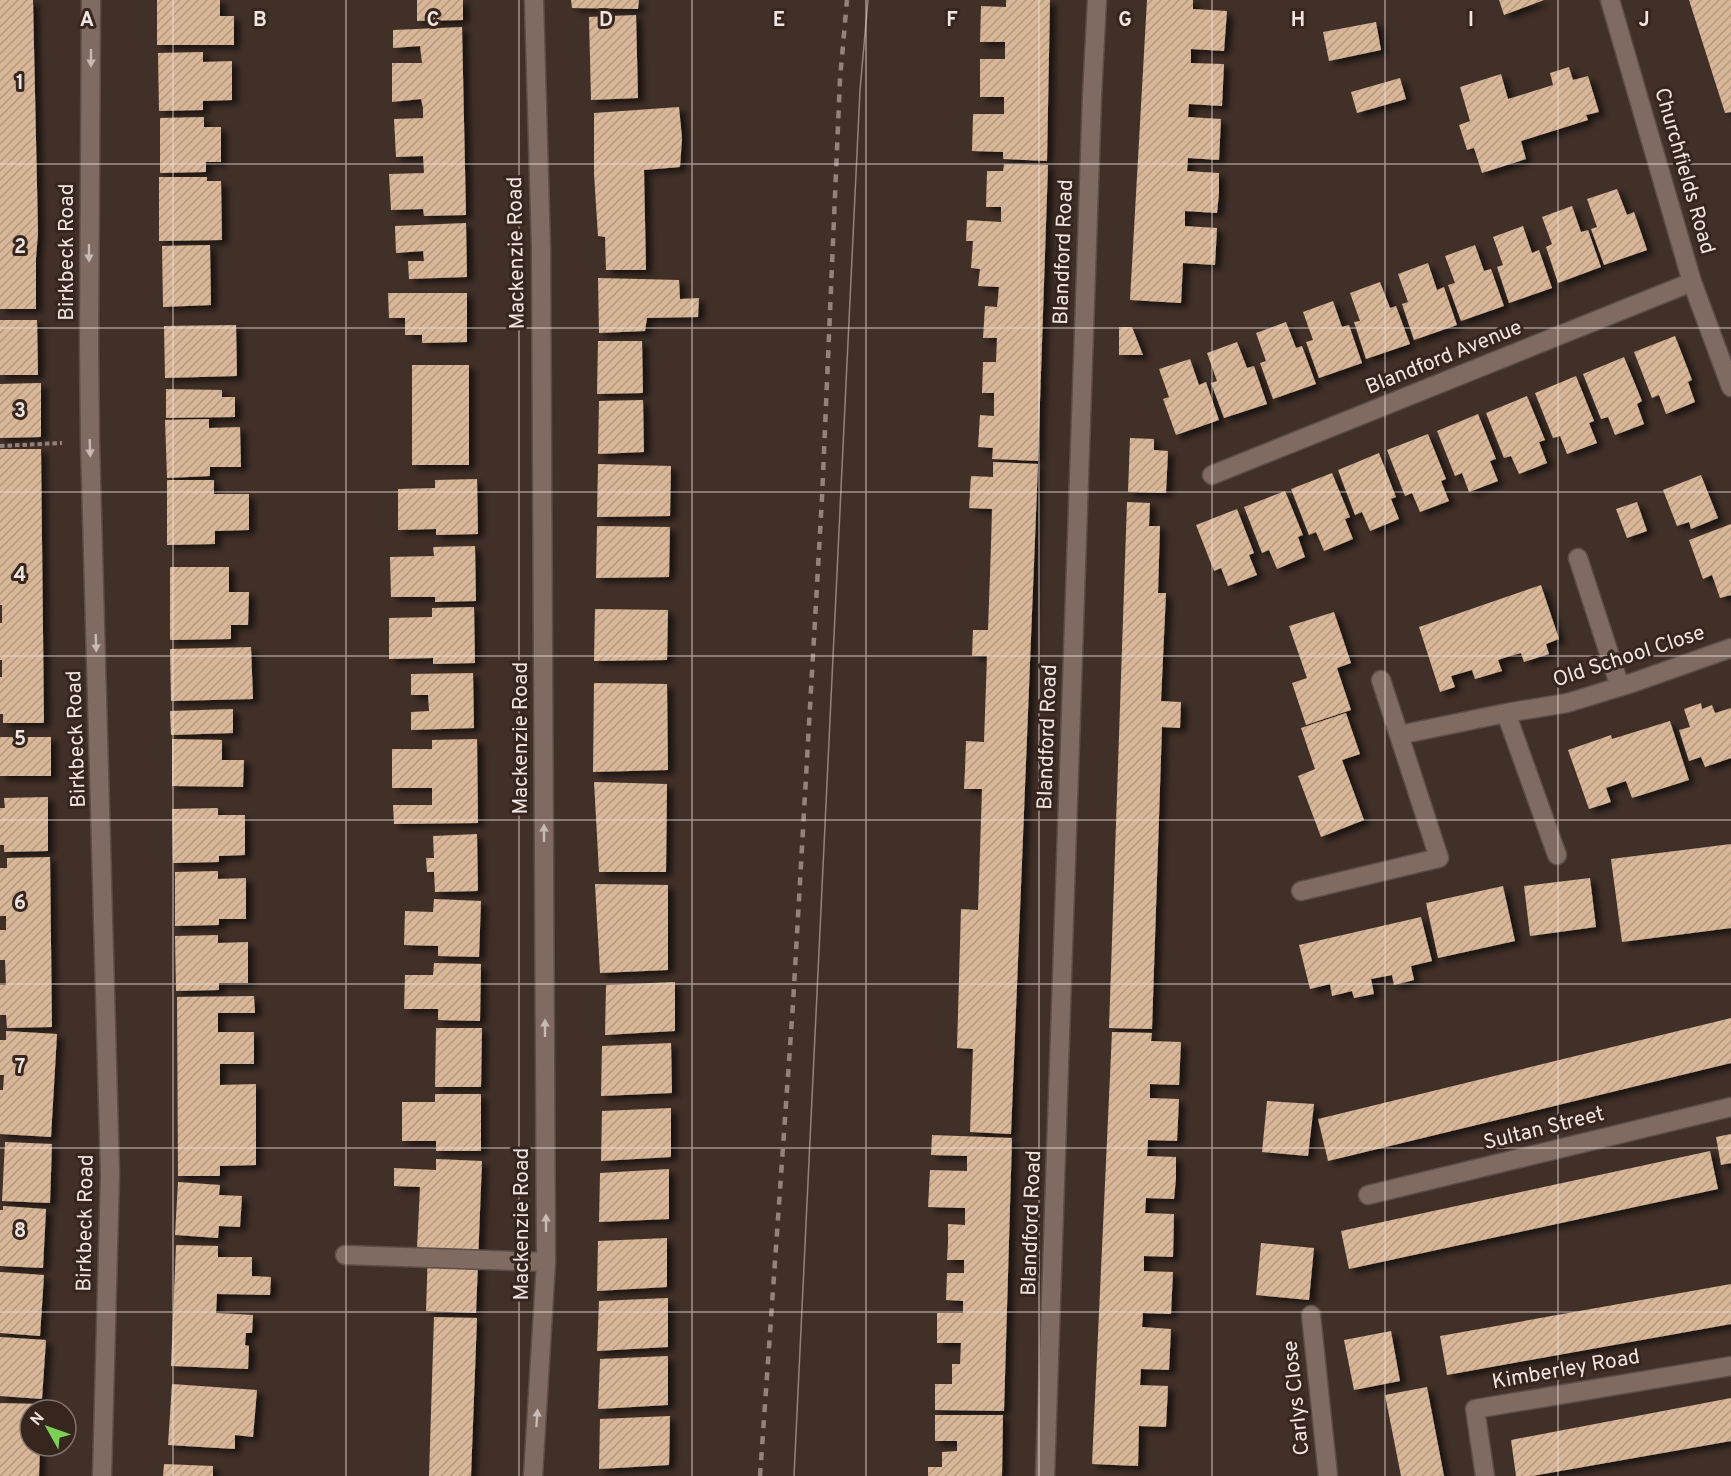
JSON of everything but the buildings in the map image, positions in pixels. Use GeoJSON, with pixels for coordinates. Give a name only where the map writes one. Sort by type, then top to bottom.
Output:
{"type":"FeatureCollection","features":[{"type":"Feature","properties":{"kind":"street","name":"Birkbeck Road"},"geometry":{"type":"LineString","coordinates":[[91,0],[90,442],[110,1173],[102,1476]]}},
{"type":"Feature","properties":{"kind":"street","name":"Mackenzie Road"},"geometry":{"type":"LineString","coordinates":[[533,1476],[546,1263],[541,249],[534,0]]}},
{"type":"Feature","properties":{"kind":"street","name":"Blandford Road"},"geometry":{"type":"LineString","coordinates":[[1046,1476],[1097,0]]}},
{"type":"Feature","properties":{"kind":"street","name":"Churchfields Road"},"geometry":{"type":"LineString","coordinates":[[1610,0],[1692,282],[1723,340],[1731,387]]}},
{"type":"Feature","properties":{"kind":"street","name":"Blandford Avenue"},"geometry":{"type":"LineString","coordinates":[[1212,475],[1692,282]]}},
{"type":"Feature","properties":{"kind":"street"},"geometry":{"type":"LineString","coordinates":[[1578,558],[1620,687]]}},
{"type":"Feature","properties":{"kind":"street","name":"Old School Close"},"geometry":{"type":"LineString","coordinates":[[1399,735],[1567,703],[1731,648]]}},
{"type":"Feature","properties":{"kind":"street"},"geometry":{"type":"LineString","coordinates":[[1301,891],[1438,858],[1381,680]]}},
{"type":"Feature","properties":{"kind":"street"},"geometry":{"type":"LineString","coordinates":[[1506,713],[1557,855]]}},
{"type":"Feature","properties":{"kind":"street","name":"Sultan Street"},"geometry":{"type":"LineString","coordinates":[[1368,1195],[1731,1107]]}},
{"type":"Feature","properties":{"kind":"street"},"geometry":{"type":"LineString","coordinates":[[345,1255],[546,1263]]}},
{"type":"Feature","properties":{"kind":"street","name":"Carlys Close"},"geometry":{"type":"LineString","coordinates":[[1311,1315],[1328,1476]]}},
{"type":"Feature","properties":{"kind":"street","name":"Kimberley Road"},"geometry":{"type":"LineString","coordinates":[[1485,1476],[1475,1409],[1731,1366]]}},
{"type":"Feature","properties":{"kind":"path"},"geometry":{"type":"LineString","coordinates":[[0,446],[90,442]]}},
{"type":"Feature","properties":{"kind":"tram line"},"geometry":{"type":"LineString","coordinates":[[794,1476],[860,90],[868,0]]}},
{"type":"Feature","properties":{"kind":"railway"},"geometry":{"type":"LineString","coordinates":[[760,1476],[793,1004],[822,498],[840,79],[847,0]]}}]}
